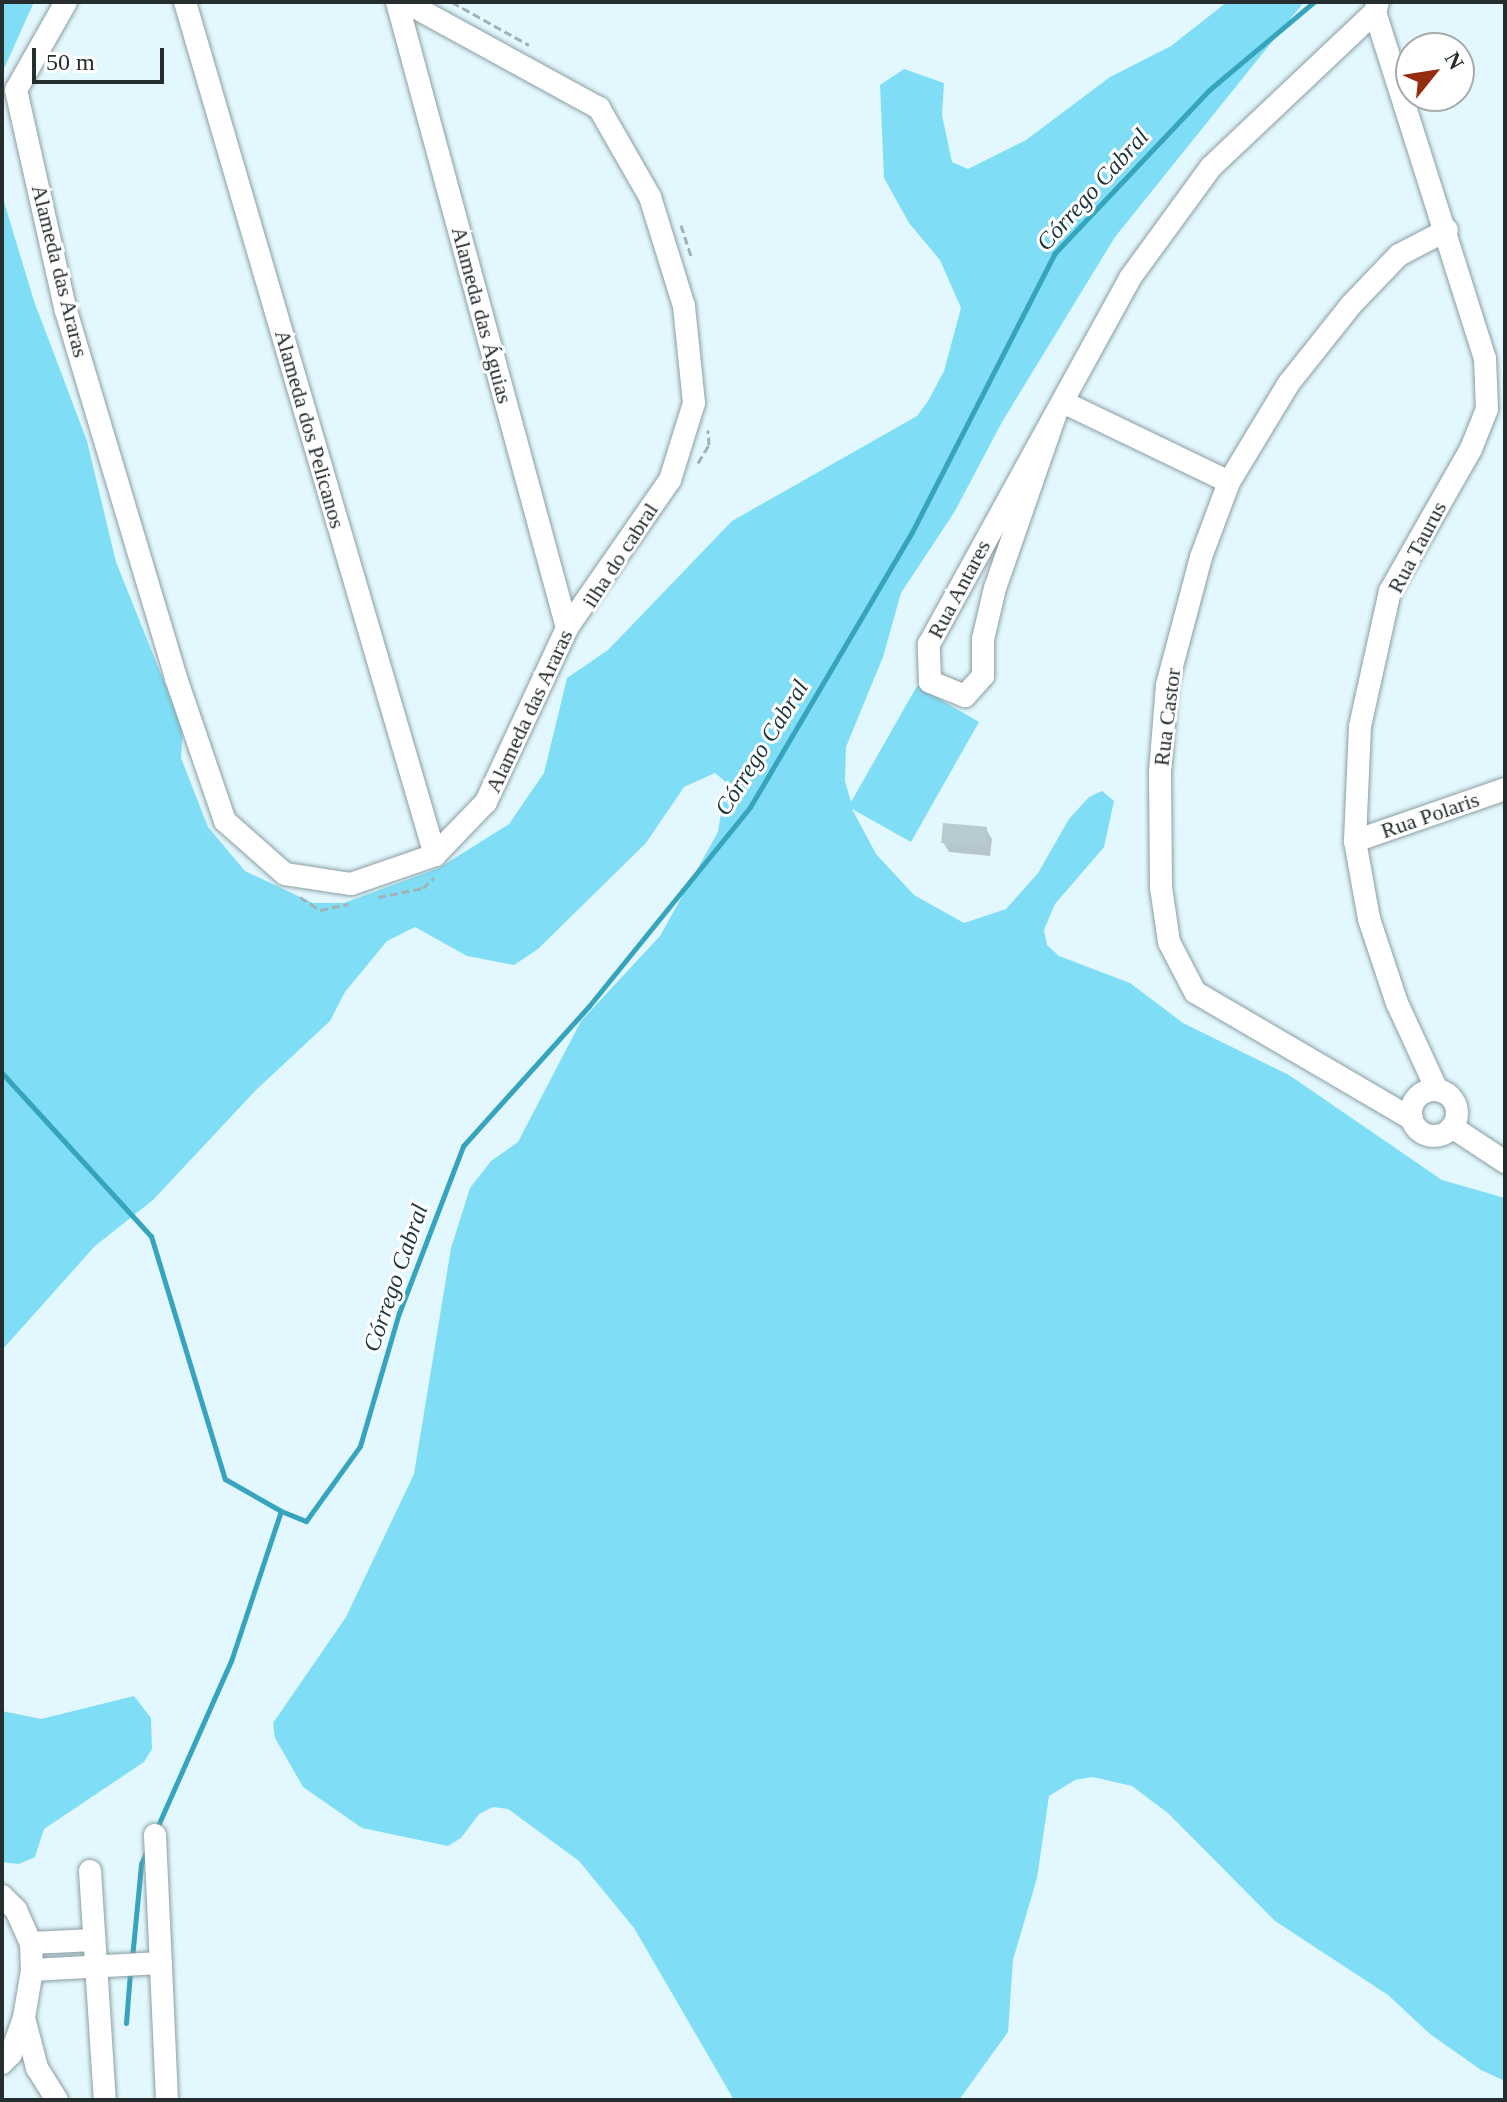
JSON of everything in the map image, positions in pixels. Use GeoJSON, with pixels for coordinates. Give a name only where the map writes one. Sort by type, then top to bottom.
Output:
{"type":"FeatureCollection","features":[{"type":"Feature","properties":{"kind":"street","name":"Alameda das Araras"},"geometry":{"type":"LineString","coordinates":[[66,2],[16,90],[66,311],[225,821],[285,874],[351,884],[439,862],[486,802],[567,628],[670,480],[694,403],[684,306],[650,197],[599,108],[405,2]]}},
{"type":"Feature","properties":{"kind":"street","name":"Alameda dos Pelicanos"},"geometry":{"type":"LineString","coordinates":[[185,2],[439,862]]}},
{"type":"Feature","properties":{"kind":"street","name":"Alameda das Águias"},"geometry":{"type":"LineString","coordinates":[[397,2],[567,628]]}},
{"type":"Feature","properties":{"kind":"street","name":"Rua Taurus"},"geometry":{"type":"LineString","coordinates":[[1377,7],[1485,358],[1487,409],[1471,449],[1390,591],[1360,726],[1355,841],[1369,919],[1397,1003],[1437,1090]]}},
{"type":"Feature","properties":{"kind":"street","name":"Rua Antares"},"geometry":{"type":"LineString","coordinates":[[1059,409],[995,588],[983,639],[983,676],[965,696],[930,682],[929,644],[1019,472],[1059,409],[1130,278],[1211,167],[1377,7]]}},
{"type":"Feature","properties":{"kind":"street","name":"Rua Castor"},"geometry":{"type":"LineString","coordinates":[[1412,1119],[1195,992],[1169,942],[1161,887],[1160,772],[1167,685],[1201,557],[1229,482],[1289,383],[1351,305],[1399,255],[1447,230]]}},
{"type":"Feature","properties":{"kind":"street"},"geometry":{"type":"LineString","coordinates":[[1059,409],[1229,482]]}},
{"type":"Feature","properties":{"kind":"street","name":"Rua Polaris"},"geometry":{"type":"LineString","coordinates":[[1355,841],[1505,789]]}},
{"type":"Feature","properties":{"kind":"street"},"geometry":{"type":"LineString","coordinates":[[1437,1090],[1455,1104],[1452,1127],[1430,1136],[1412,1119],[1414,1102],[1437,1090]]}},
{"type":"Feature","properties":{"kind":"street"},"geometry":{"type":"LineString","coordinates":[[1452,1127],[1505,1162]]}},
{"type":"Feature","properties":{"kind":"street"},"geometry":{"type":"LineString","coordinates":[[155,1835],[167,2100]]}},
{"type":"Feature","properties":{"kind":"street"},"geometry":{"type":"LineString","coordinates":[[90,1871],[105,2100]]}},
{"type":"Feature","properties":{"kind":"street"},"geometry":{"type":"LineString","coordinates":[[2,1896],[16,1910],[31,1943],[32,1970],[24,2018],[11,2054],[2,2063]]}},
{"type":"Feature","properties":{"kind":"street"},"geometry":{"type":"LineString","coordinates":[[31,1943],[94,1940]]}},
{"type":"Feature","properties":{"kind":"street"},"geometry":{"type":"LineString","coordinates":[[32,1970],[161,1963]]}},
{"type":"Feature","properties":{"kind":"street"},"geometry":{"type":"LineString","coordinates":[[24,2018],[37,2068],[57,2100]]}},
{"type":"Feature","properties":{"kind":"path"},"geometry":{"type":"LineString","coordinates":[[452,2],[535,49]]}},
{"type":"Feature","properties":{"kind":"path"},"geometry":{"type":"LineString","coordinates":[[674,213],[690,240],[693,272]]}},
{"type":"Feature","properties":{"kind":"path"},"geometry":{"type":"LineString","coordinates":[[692,471],[709,445],[708,429]]}},
{"type":"Feature","properties":{"kind":"path"},"geometry":{"type":"LineString","coordinates":[[364,900],[423,888],[439,862]]}},
{"type":"Feature","properties":{"kind":"path"},"geometry":{"type":"LineString","coordinates":[[295,894],[320,910],[349,904]]}},
{"type":"Feature","properties":{"kind":"shaded area"},"geometry":{"type":"Polygon","coordinates":[[[2,2],[34,2],[2,73],[2,2]]]}},
{"type":"Feature","properties":{"kind":"shaded area"},"geometry":{"type":"Polygon","coordinates":[[[1227,2],[1304,2],[1115,237],[1002,422],[955,511],[901,593],[883,657],[846,747],[845,781],[851,802],[917,686],[979,722],[911,842],[852,809],[876,854],[914,895],[964,923],[1006,909],[1038,873],[1069,819],[1089,797],[1102,791],[1114,801],[1104,847],[1055,904],[1044,930],[1047,945],[1059,956],[1130,983],[1183,1023],[1289,1075],[1442,1180],[1505,1198],[1505,2081],[1481,2070],[1430,2034],[1388,1995],[1275,1921],[1169,1814],[1132,1786],[1093,1777],[1075,1780],[1049,1796],[1037,1878],[1013,1960],[1008,2032],[959,2100],[734,2100],[634,1928],[579,1861],[508,1809],[493,1807],[479,1814],[461,1838],[448,1846],[362,1828],[303,1787],[275,1738],[273,1723],[346,1617],[414,1474],[451,1248],[470,1188],[491,1161],[518,1142],[581,1021],[660,936],[718,832],[726,782],[715,773],[684,787],[646,843],[538,949],[514,965],[467,956],[415,927],[387,941],[345,992],[330,1021],[255,1091],[153,1200],[95,1246],[2,1350],[2,195],[34,301],[87,441],[116,562],[183,729],[181,758],[208,827],[245,871],[313,903],[344,903],[439,868],[509,824],[544,773],[567,678],[608,650],[732,521],[917,416],[928,401],[944,371],[961,308],[940,260],[909,223],[884,178],[880,85],[904,69],[944,83],[942,115],[952,162],[968,169],[1026,140],[1110,77],[1171,46],[1227,2]]]}},
{"type":"Feature","properties":{"kind":"shaded area"},"geometry":{"type":"Polygon","coordinates":[[[134,1696],[151,1718],[152,1749],[144,1762],[44,1829],[35,1857],[19,1864],[2,1862],[2,1711],[41,1719],[134,1696]]]}},
{"type":"Feature","properties":{"kind":"building"},"geometry":{"type":"Polygon","coordinates":[[[943,823],[987,827],[985,847],[941,843],[943,823]]]}},
{"type":"Feature","properties":{"kind":"waterway","name":"Córrego Cabral"},"geometry":{"type":"LineString","coordinates":[[156,1830],[231,1661],[281,1511],[306,1521],[360,1446],[399,1313],[463,1146],[589,1006],[750,807],[912,532],[1054,254],[1209,90],[1314,2]]}},
{"type":"Feature","properties":{"kind":"waterway","name":"Córrego Cabral"},"geometry":{"type":"LineString","coordinates":[[2,1073],[151,1236],[225,1479],[281,1511]]}},
{"type":"Feature","properties":{"kind":"waterway","name":"Córrego Cabral"},"geometry":{"type":"LineString","coordinates":[[132,1958],[141,1864],[147,1850]]}},
{"type":"Feature","properties":{"kind":"waterway","name":"Córrego Cabral"},"geometry":{"type":"LineString","coordinates":[[126,2023],[130,1972]]}}]}
